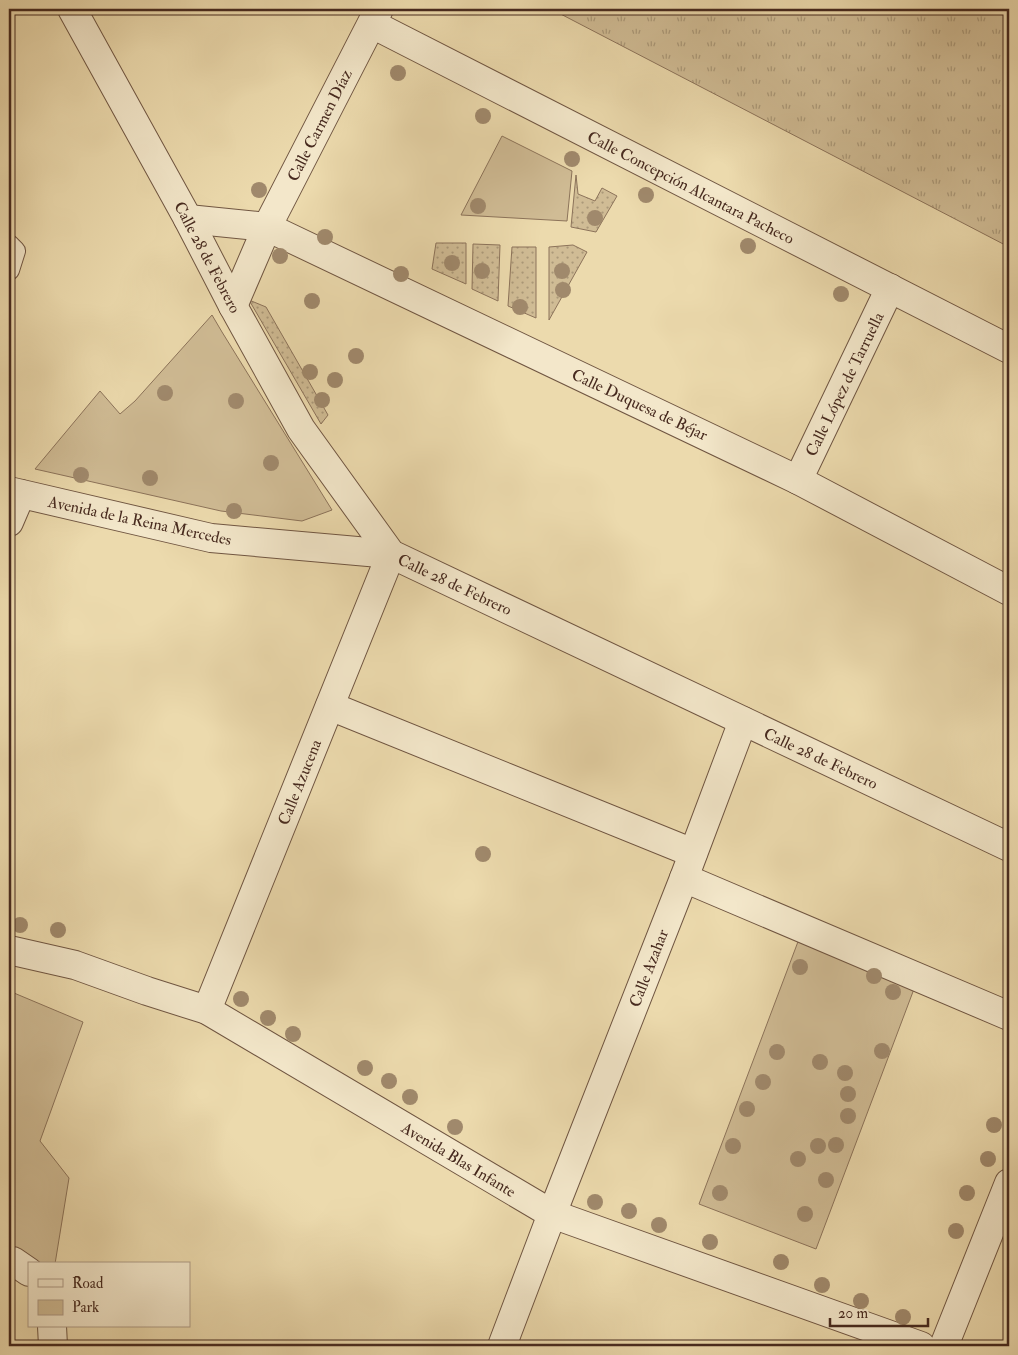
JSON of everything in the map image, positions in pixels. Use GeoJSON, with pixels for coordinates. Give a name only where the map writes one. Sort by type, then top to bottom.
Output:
{"type":"FeatureCollection","features":[{"type":"Feature","properties":{"kind":"street","name":"Calle 28 de Febrero"},"geometry":{"type":"LineString","coordinates":[[72,9],[301,429],[392,554],[1009,848]]}},
{"type":"Feature","properties":{"kind":"street","name":"Calle Carmen Díaz"},"geometry":{"type":"LineString","coordinates":[[233,306],[266,227],[376,16]]}},
{"type":"Feature","properties":{"kind":"street","name":"Calle Concepción Alcantara Pacheco"},"geometry":{"type":"LineString","coordinates":[[376,16],[1009,349]]}},
{"type":"Feature","properties":{"kind":"street","name":"Calle Duquesa de Béjar"},"geometry":{"type":"LineString","coordinates":[[188,219],[266,227],[798,480],[1009,591]]}},
{"type":"Feature","properties":{"kind":"street"},"geometry":{"type":"LineString","coordinates":[[203,248],[266,227]]}},
{"type":"Feature","properties":{"kind":"street","name":"Calle López de Tarruella"},"geometry":{"type":"LineString","coordinates":[[798,480],[890,288]]}},
{"type":"Feature","properties":{"kind":"street"},"geometry":{"type":"LineString","coordinates":[[9,522],[15,493]]}},
{"type":"Feature","properties":{"kind":"street","name":"Avenida de la Reina Mercedes"},"geometry":{"type":"LineString","coordinates":[[15,493],[211,538],[392,554]]}},
{"type":"Feature","properties":{"kind":"street","name":"Calle Azucena"},"geometry":{"type":"LineString","coordinates":[[208,1010],[392,554]]}},
{"type":"Feature","properties":{"kind":"street"},"geometry":{"type":"LineString","coordinates":[[330,706],[688,866],[1009,1016]]}},
{"type":"Feature","properties":{"kind":"street","name":"Calle Azahar"},"geometry":{"type":"LineString","coordinates":[[502,1346],[743,720]]}},
{"type":"Feature","properties":{"kind":"street","name":"Avenida Blas Infante"},"geometry":{"type":"LineString","coordinates":[[9,950],[75,965],[147,991],[208,1010],[552,1214],[921,1346]]}},
{"type":"Feature","properties":{"kind":"street"},"geometry":{"type":"LineString","coordinates":[[944,1346],[1009,1183]]}},
{"type":"Feature","properties":{"kind":"street"},"geometry":{"type":"LineString","coordinates":[[9,1262],[13,1261],[28,1271]]}},
{"type":"Feature","properties":{"kind":"street"},"geometry":{"type":"LineString","coordinates":[[52,1328],[52,1346]]}},
{"type":"Feature","properties":{"kind":"lane"},"geometry":{"type":"LineString","coordinates":[[9,245],[15,251],[9,270]]}},
{"type":"Feature","properties":{"kind":"green space"},"geometry":{"type":"Polygon","coordinates":[[[551,9],[1009,9],[1009,247],[551,9]]]}},
{"type":"Feature","properties":{"kind":"green space"},"geometry":{"type":"Polygon","coordinates":[[[502,136],[572,171],[567,221],[461,215],[502,136]]]}},
{"type":"Feature","properties":{"kind":"green space"},"geometry":{"type":"Polygon","coordinates":[[[576,175],[578,194],[595,201],[602,188],[617,196],[596,232],[571,227],[576,175]]]}},
{"type":"Feature","properties":{"kind":"green space"},"geometry":{"type":"Polygon","coordinates":[[[436,243],[466,243],[466,284],[432,269],[436,243]]]}},
{"type":"Feature","properties":{"kind":"green space"},"geometry":{"type":"Polygon","coordinates":[[[473,244],[500,245],[498,301],[472,289],[473,244]]]}},
{"type":"Feature","properties":{"kind":"green space"},"geometry":{"type":"Polygon","coordinates":[[[573,245],[587,252],[549,320],[549,247],[573,245]]]}},
{"type":"Feature","properties":{"kind":"green space"},"geometry":{"type":"Polygon","coordinates":[[[512,247],[536,247],[536,318],[508,306],[512,247]]]}},
{"type":"Feature","properties":{"kind":"green space"},"geometry":{"type":"Polygon","coordinates":[[[249,300],[266,307],[328,415],[321,424],[249,300]]]}},
{"type":"Feature","properties":{"kind":"green space"},"geometry":{"type":"Polygon","coordinates":[[[212,315],[332,510],[302,521],[221,511],[35,469],[100,391],[120,414],[135,401],[212,315]]]}},
{"type":"Feature","properties":{"kind":"green space"},"geometry":{"type":"Polygon","coordinates":[[[799,939],[914,989],[816,1249],[699,1204],[799,939]]]}},
{"type":"Feature","properties":{"kind":"green space"},"geometry":{"type":"Polygon","coordinates":[[[9,992],[83,1022],[40,1141],[69,1178],[55,1262],[28,1264],[9,1254],[9,992]]]}}]}
